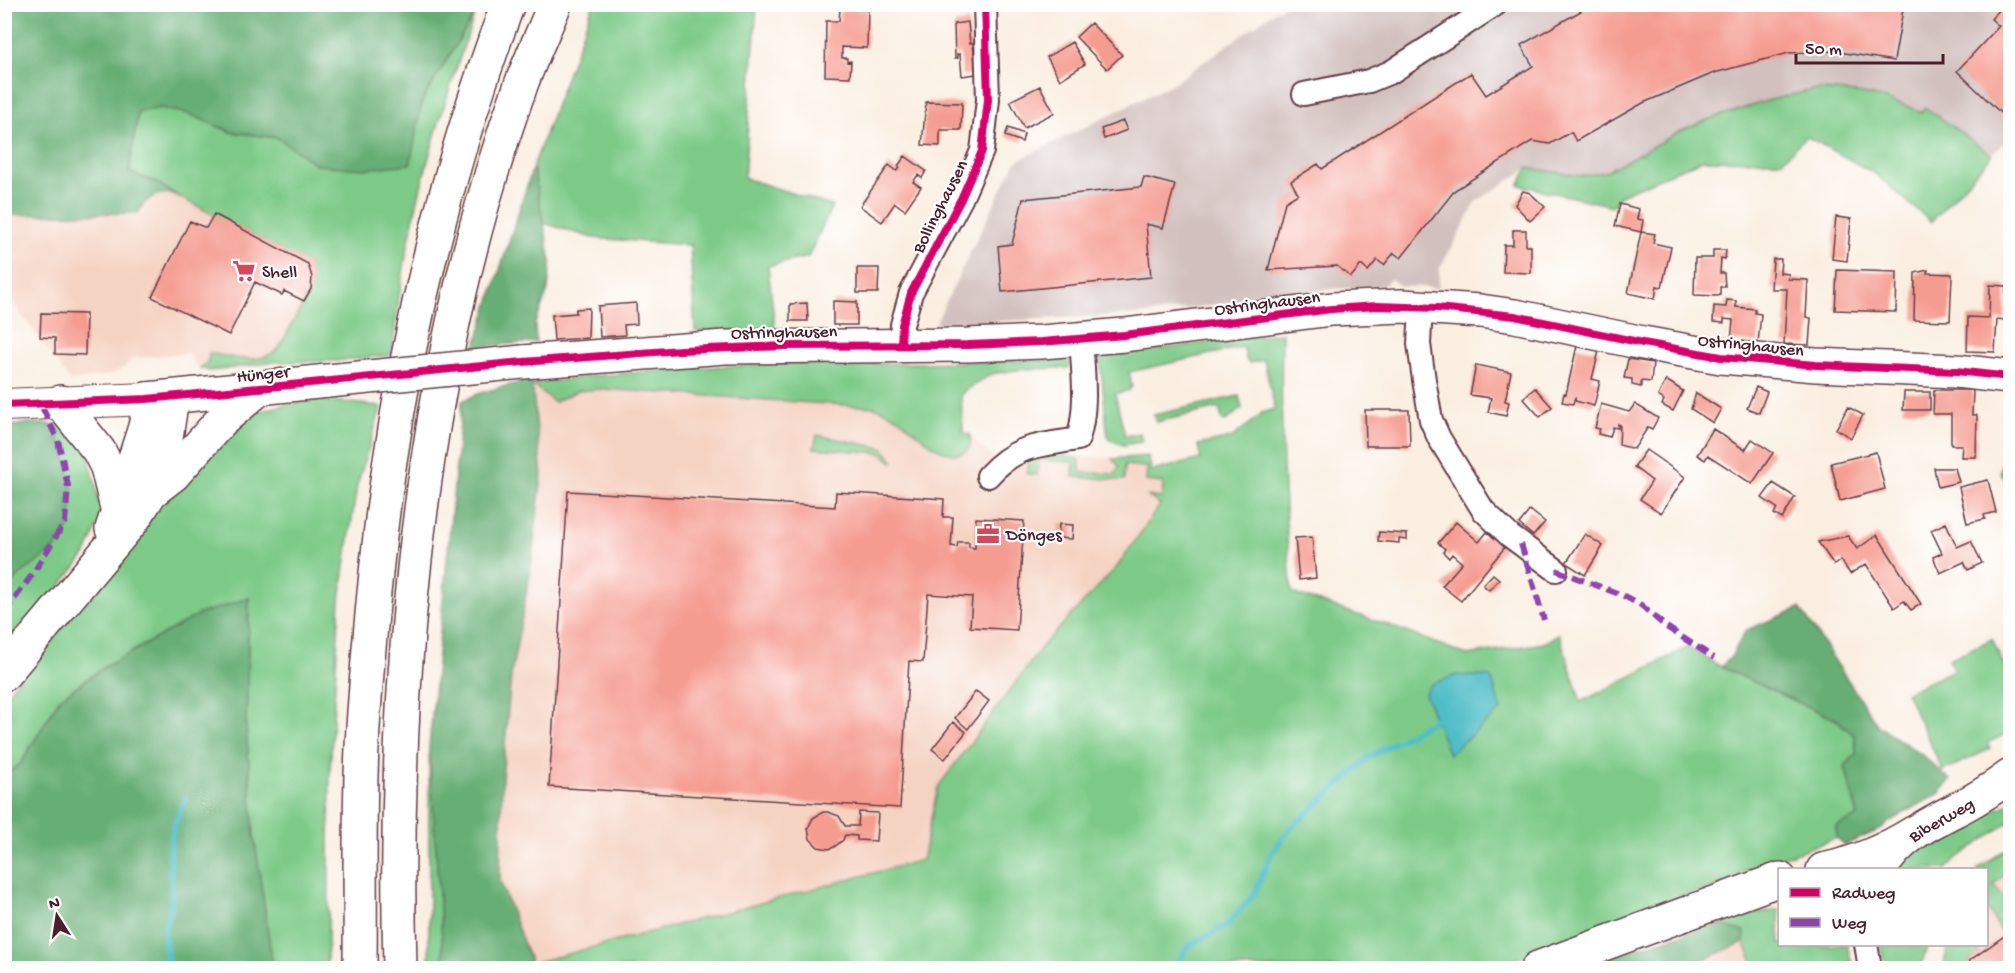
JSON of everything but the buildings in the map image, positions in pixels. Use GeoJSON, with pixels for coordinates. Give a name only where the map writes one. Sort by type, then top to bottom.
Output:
{"type":"FeatureCollection","features":[{"type":"Feature","properties":{"kind":"main road"},"geometry":{"type":"LineString","coordinates":[[360,969],[364,714],[377,567],[389,466],[423,291],[455,161],[508,4]]}},
{"type":"Feature","properties":{"kind":"main road"},"geometry":{"type":"LineString","coordinates":[[400,969],[399,854],[402,715],[408,620],[426,467],[456,314],[490,180],[522,81],[555,4]]}},
{"type":"Feature","properties":{"kind":"main road","name":"Ostringhausen"},"geometry":{"type":"LineString","coordinates":[[523,362],[725,347],[1000,344],[1081,339],[1332,309],[1377,306],[1480,311],[1515,316],[1643,344],[1721,357],[1809,365],[1956,371],[2010,377]]}},
{"type":"Feature","properties":{"kind":"main road","name":"Hünger"},"geometry":{"type":"LineString","coordinates":[[4,405],[159,398],[523,362]]}},
{"type":"Feature","properties":{"kind":"main road"},"geometry":{"type":"LineString","coordinates":[[151,492],[173,475],[221,421],[260,388]]}},
{"type":"Feature","properties":{"kind":"main road"},"geometry":{"type":"LineString","coordinates":[[4,674],[133,520],[151,492],[166,438],[159,398]]}},
{"type":"Feature","properties":{"kind":"main road"},"geometry":{"type":"LineString","coordinates":[[91,571],[111,531],[147,420],[159,398]]}},
{"type":"Feature","properties":{"kind":"main road"},"geometry":{"type":"LineString","coordinates":[[60,402],[99,451],[107,467],[118,512]]}},
{"type":"Feature","properties":{"kind":"main road","name":"Biberweg"},"geometry":{"type":"LineString","coordinates":[[1882,868],[1895,849],[1915,831],[1990,790],[2010,776]]}},
{"type":"Feature","properties":{"kind":"main road"},"geometry":{"type":"LineString","coordinates":[[1832,868],[1868,858],[1915,831]]}},
{"type":"Feature","properties":{"kind":"main road"},"geometry":{"type":"LineString","coordinates":[[338,969],[361,838]]}},
{"type":"Feature","properties":{"kind":"main road"},"geometry":{"type":"LineString","coordinates":[[1538,969],[1778,879]]}},
{"type":"Feature","properties":{"kind":"main road"},"geometry":{"type":"LineString","coordinates":[[1699,909],[1739,900],[1778,897]]}},
{"type":"Feature","properties":{"kind":"street","name":"Bollinghausen"},"geometry":{"type":"LineString","coordinates":[[901,345],[902,325],[911,293],[961,199],[982,151],[988,100],[985,4]]}},
{"type":"Feature","properties":{"kind":"street"},"geometry":{"type":"LineString","coordinates":[[1304,94],[1369,81],[1391,72],[1496,4]]}},
{"type":"Feature","properties":{"kind":"street"},"geometry":{"type":"LineString","coordinates":[[1421,307],[1419,344],[1431,420],[1438,438],[1483,510],[1510,536],[1556,570]]}},
{"type":"Feature","properties":{"kind":"street"},"geometry":{"type":"LineString","coordinates":[[988,476],[1011,454],[1026,448],[1078,440],[1083,424],[1085,400],[1081,339]]}},
{"type":"Feature","properties":{"kind":"street"},"geometry":{"type":"LineString","coordinates":[[1866,946],[1870,969]]}},
{"type":"Feature","properties":{"kind":"shaded area"},"geometry":{"type":"Polygon","coordinates":[[[1284,5],[2010,5],[2010,136],[1992,155],[1927,108],[1922,112],[1890,99],[1707,120],[1679,132],[1607,171],[1582,176],[1528,168],[1477,201],[1440,268],[1438,288],[1401,286],[1391,279],[1382,286],[1330,289],[1148,314],[935,324],[1015,162],[1174,83],[1284,5]]]}},
{"type":"Feature","properties":{"kind":"shaded area"},"geometry":{"type":"Polygon","coordinates":[[[171,193],[310,266],[334,261],[316,362],[274,362],[210,371],[197,367],[189,353],[132,358],[125,367],[109,375],[70,381],[5,292],[4,215],[138,213],[148,198],[171,193]]]}},
{"type":"Feature","properties":{"kind":"shaded area"},"geometry":{"type":"Polygon","coordinates":[[[959,362],[963,432],[970,435],[992,457],[1028,463],[1029,459],[1070,456],[1147,460],[1150,474],[1197,465],[1160,504],[1117,567],[1045,643],[938,787],[922,860],[530,964],[500,881],[502,780],[511,674],[530,574],[542,475],[532,384],[593,376],[790,363],[959,362]]]}},
{"type":"Feature","properties":{"kind":"shaded area"},"geometry":{"type":"Polygon","coordinates":[[[2010,846],[2010,968],[1974,968],[1969,961],[1980,953],[1972,946],[1988,946],[1988,868],[1978,868],[2010,846]]]}},
{"type":"Feature","properties":{"kind":"shaded area"},"geometry":{"type":"Polygon","coordinates":[[[1778,941],[1778,946],[1784,946],[1824,968],[1685,968],[1744,942],[1778,941]]]}},
{"type":"Feature","properties":{"kind":"green space"},"geometry":{"type":"Polygon","coordinates":[[[4,5],[478,5],[422,101],[410,164],[364,169],[317,165],[278,138],[231,132],[189,114],[160,108],[138,112],[129,172],[156,182],[176,195],[153,196],[144,203],[138,213],[5,215],[4,5]]]}},
{"type":"Feature","properties":{"kind":"green space"},"geometry":{"type":"Polygon","coordinates":[[[593,5],[757,5],[744,178],[832,206],[808,257],[768,266],[775,329],[695,331],[690,245],[593,238],[543,223],[533,167],[593,5]]]}},
{"type":"Feature","properties":{"kind":"green space"},"geometry":{"type":"Polygon","coordinates":[[[475,13],[440,118],[423,178],[402,279],[392,355],[335,361],[274,362],[210,371],[200,368],[207,362],[209,353],[255,359],[271,354],[279,348],[311,289],[312,277],[308,264],[176,195],[156,182],[129,173],[138,112],[160,108],[189,114],[231,132],[278,138],[317,165],[410,164],[422,101],[475,13]]]}},
{"type":"Feature","properties":{"kind":"green space"},"geometry":{"type":"Polygon","coordinates":[[[1812,90],[1868,95],[1922,112],[1926,108],[1992,155],[1931,222],[1874,173],[1806,136],[1782,161],[1701,160],[1620,195],[1612,206],[1519,185],[1528,168],[1582,176],[1607,171],[1679,132],[1707,120],[1812,90]]]}},
{"type":"Feature","properties":{"kind":"green space"},"geometry":{"type":"Polygon","coordinates":[[[533,167],[551,261],[548,290],[535,324],[536,342],[475,347],[533,167]]]}},
{"type":"Feature","properties":{"kind":"green space"},"geometry":{"type":"Polygon","coordinates":[[[1282,333],[1283,463],[1292,593],[1385,624],[1467,655],[1544,643],[1559,634],[1581,702],[1688,647],[1721,667],[1837,720],[1855,736],[1856,754],[1845,766],[1858,817],[1836,827],[1837,838],[1747,870],[1717,887],[1681,896],[1664,908],[1489,968],[533,968],[530,964],[922,860],[938,787],[1045,643],[1117,567],[1160,505],[1147,496],[1162,498],[1163,483],[1146,481],[1147,467],[1125,465],[1124,480],[1073,477],[1074,462],[1039,460],[1037,475],[1027,474],[1029,459],[1053,456],[1077,458],[1080,462],[1080,472],[1115,474],[1119,466],[1112,459],[1148,456],[1152,471],[1201,459],[1198,445],[1231,438],[1261,413],[1275,409],[1264,360],[1249,363],[1243,347],[1129,372],[1132,387],[1130,390],[1115,394],[1125,436],[1140,433],[1142,442],[1123,445],[1108,439],[1100,357],[1282,333]]]}},
{"type":"Feature","properties":{"kind":"green space"},"geometry":{"type":"Polygon","coordinates":[[[1069,359],[1069,368],[1023,369],[991,374],[961,394],[963,432],[970,435],[970,442],[965,452],[957,454],[948,453],[930,444],[900,419],[874,407],[602,389],[577,391],[554,402],[532,384],[593,376],[790,363],[878,364],[1069,359]]]}},
{"type":"Feature","properties":{"kind":"green space"},"geometry":{"type":"Polygon","coordinates":[[[527,380],[532,384],[542,475],[530,574],[511,675],[502,780],[500,881],[533,968],[444,968],[429,747],[462,401],[480,393],[527,380]]]}},
{"type":"Feature","properties":{"kind":"green space"},"geometry":{"type":"Polygon","coordinates":[[[1239,396],[1242,408],[1226,421],[1223,421],[1219,408],[1156,422],[1154,415],[1239,396]]]}},
{"type":"Feature","properties":{"kind":"green space"},"geometry":{"type":"Polygon","coordinates":[[[321,400],[380,406],[381,408],[357,485],[340,600],[330,771],[326,968],[273,968],[254,834],[246,726],[249,598],[103,668],[60,698],[21,763],[5,776],[5,696],[201,459],[243,419],[267,409],[321,400]]]}},
{"type":"Feature","properties":{"kind":"green space"},"geometry":{"type":"Polygon","coordinates":[[[2010,417],[2010,487],[2000,473],[2010,417]]]}},
{"type":"Feature","properties":{"kind":"green space"},"geometry":{"type":"Polygon","coordinates":[[[29,423],[48,424],[56,432],[65,454],[72,487],[71,525],[54,550],[23,572],[5,591],[5,427],[29,423]]]}},
{"type":"Feature","properties":{"kind":"green space"},"geometry":{"type":"Polygon","coordinates":[[[48,424],[61,425],[88,452],[101,509],[98,524],[86,554],[5,655],[5,591],[23,572],[54,550],[56,432],[48,424]]]}},
{"type":"Feature","properties":{"kind":"green space"},"geometry":{"type":"Polygon","coordinates":[[[817,435],[883,448],[894,461],[892,462],[881,453],[814,448],[817,435]]]}},
{"type":"Feature","properties":{"kind":"green space"},"geometry":{"type":"Polygon","coordinates":[[[249,598],[246,726],[254,835],[273,968],[5,968],[5,776],[21,763],[60,698],[103,668],[199,614],[249,598]]]}},
{"type":"Feature","properties":{"kind":"green space"},"geometry":{"type":"Polygon","coordinates":[[[1800,608],[1878,726],[1921,754],[1950,780],[1940,793],[1890,821],[1882,829],[1844,845],[1837,838],[1836,827],[1858,816],[1845,766],[1856,754],[1855,736],[1837,720],[1721,667],[1731,657],[1746,630],[1800,608]]]}},
{"type":"Feature","properties":{"kind":"green space"},"geometry":{"type":"Polygon","coordinates":[[[1992,639],[2010,679],[2010,732],[1987,743],[1990,749],[1943,771],[1906,692],[1954,670],[1949,659],[1992,639]]]}},
{"type":"Feature","properties":{"kind":"green space"},"geometry":{"type":"Polygon","coordinates":[[[429,747],[444,968],[429,968],[429,747]]]}},
{"type":"Feature","properties":{"kind":"green space"},"geometry":{"type":"Polygon","coordinates":[[[2010,803],[2010,821],[1947,868],[1899,868],[1911,852],[1994,804],[1999,809],[2010,803]]]}},
{"type":"Feature","properties":{"kind":"green space"},"geometry":{"type":"Polygon","coordinates":[[[2010,846],[2010,871],[1994,884],[2010,905],[2010,932],[2005,936],[1988,911],[1988,868],[1980,868],[2010,846]]]}},
{"type":"Feature","properties":{"kind":"green space"},"geometry":{"type":"Polygon","coordinates":[[[1778,910],[1778,946],[1847,946],[1853,968],[1756,968],[1744,942],[1745,932],[1717,924],[1778,910]]]}},
{"type":"Feature","properties":{"kind":"green space"},"geometry":{"type":"Polygon","coordinates":[[[1717,924],[1745,932],[1744,942],[1685,968],[1576,968],[1632,949],[1717,924]]]}},
{"type":"Feature","properties":{"kind":"green space"},"geometry":{"type":"Polygon","coordinates":[[[1881,946],[1927,946],[1921,963],[1915,967],[1894,967],[1886,962],[1882,955],[1881,946]]]}},
{"type":"Feature","properties":{"kind":"green space"},"geometry":{"type":"Polygon","coordinates":[[[1948,946],[1972,946],[1980,953],[1969,961],[1968,968],[1943,968],[1948,946]]]}},
{"type":"Feature","properties":{"kind":"water"},"geometry":{"type":"Polygon","coordinates":[[[1456,675],[1491,677],[1501,710],[1449,754],[1425,694],[1430,685],[1456,675]]]}},
{"type":"Feature","properties":{"kind":"waterway"},"geometry":{"type":"LineString","coordinates":[[1176,968],[1187,947],[1227,925],[1255,893],[1271,854],[1290,829],[1368,758],[1439,717]]}},
{"type":"Feature","properties":{"kind":"waterway"},"geometry":{"type":"LineString","coordinates":[[168,968],[164,929],[171,908],[170,852],[173,827],[185,800]]}},
{"type":"Feature","properties":{"kind":"marked path"},"geometry":{"type":"LineString","coordinates":[[4,613],[32,575],[65,522],[68,486],[58,440],[40,403]]}},
{"type":"Feature","properties":{"kind":"marked path"},"geometry":{"type":"LineString","coordinates":[[1521,544],[1544,620]]}},
{"type":"Feature","properties":{"kind":"marked path"},"geometry":{"type":"LineString","coordinates":[[1556,570],[1622,595],[1641,605],[1665,626],[1714,658]]}},
{"type":"Feature","properties":{"kind":"cycle path"},"geometry":{"type":"LineString","coordinates":[[901,345],[902,325],[911,293],[961,199],[982,151],[988,100],[985,4]]}},
{"type":"Feature","properties":{"kind":"cycle path"},"geometry":{"type":"LineString","coordinates":[[4,405],[147,399],[523,362],[681,350],[1042,342],[1124,335],[1332,309],[1377,306],[1437,308],[1515,316],[1721,357],[1816,365],[1956,371],[2010,377]]}},
{"type":"Feature","properties":{"kind":"place","name":"Shell"},"geometry":{"type":"Point","coordinates":[244,271]}},
{"type":"Feature","properties":{"kind":"place","name":"Dönges"},"geometry":{"type":"Point","coordinates":[988,534]}}]}
